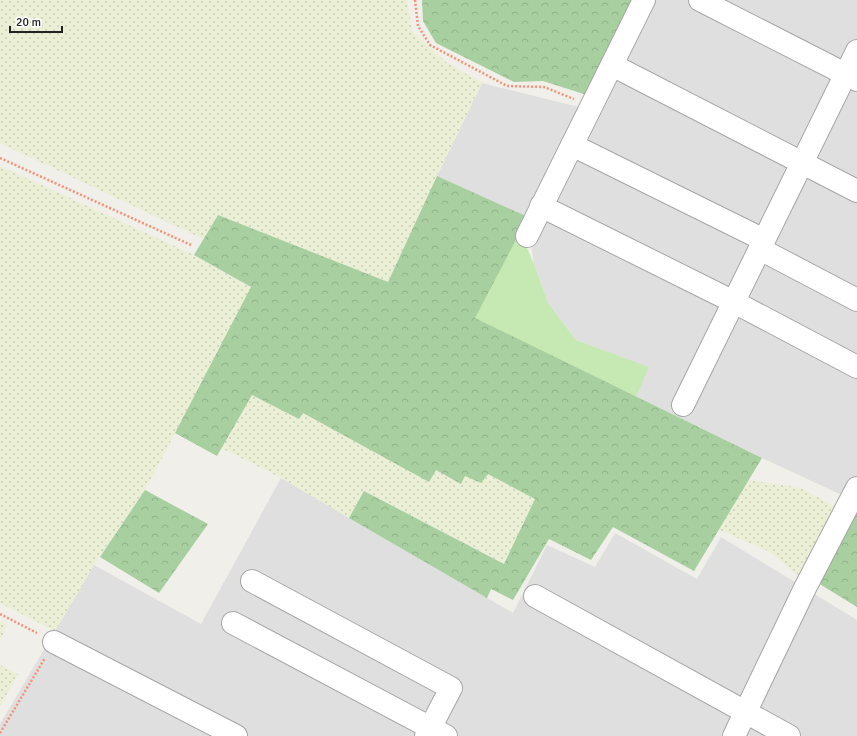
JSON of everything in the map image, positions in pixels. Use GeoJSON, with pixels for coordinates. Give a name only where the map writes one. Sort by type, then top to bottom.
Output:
{"type":"FeatureCollection","features":[{"type":"Feature","properties":{"kind":"street"},"geometry":{"type":"LineString","coordinates":[[527,236],[644,0]]}},
{"type":"Feature","properties":{"kind":"street"},"geometry":{"type":"LineString","coordinates":[[700,0],[851,78]]}},
{"type":"Feature","properties":{"kind":"street"},"geometry":{"type":"LineString","coordinates":[[683,405],[802,163],[851,78],[857,51]]}},
{"type":"Feature","properties":{"kind":"street"},"geometry":{"type":"LineString","coordinates":[[612,65],[857,191]]}},
{"type":"Feature","properties":{"kind":"street"},"geometry":{"type":"LineString","coordinates":[[572,146],[762,244],[857,300]]}},
{"type":"Feature","properties":{"kind":"street"},"geometry":{"type":"LineString","coordinates":[[541,206],[734,302],[857,367]]}},
{"type":"Feature","properties":{"kind":"street"},"geometry":{"type":"LineString","coordinates":[[734,736],[805,588],[857,488]]}},
{"type":"Feature","properties":{"kind":"street"},"geometry":{"type":"LineString","coordinates":[[233,623],[434,733],[451,688],[252,581]]}},
{"type":"Feature","properties":{"kind":"street"},"geometry":{"type":"LineString","coordinates":[[535,596],[789,736]]}},
{"type":"Feature","properties":{"kind":"street"},"geometry":{"type":"LineString","coordinates":[[54,642],[236,736]]}},
{"type":"Feature","properties":{"kind":"path"},"geometry":{"type":"LineString","coordinates":[[414,0],[418,26],[430,45],[507,86],[544,88],[591,106]]}},
{"type":"Feature","properties":{"kind":"path"},"geometry":{"type":"LineString","coordinates":[[0,158],[191,245]]}},
{"type":"Feature","properties":{"kind":"path"},"geometry":{"type":"LineString","coordinates":[[0,614],[54,642],[0,733]]}},
{"type":"Feature","properties":{"kind":"shaded area"},"geometry":{"type":"Polygon","coordinates":[[[633,0],[857,0],[857,502],[636,397],[648,367],[576,340],[548,303],[534,264],[527,217],[437,176],[482,83],[579,107],[633,0]]]}},
{"type":"Feature","properties":{"kind":"shaded area"},"geometry":{"type":"Polygon","coordinates":[[[281,478],[513,613],[547,545],[595,567],[615,533],[697,579],[721,537],[857,620],[857,736],[0,736],[0,724],[94,565],[201,624],[281,478]]]}},
{"type":"Feature","properties":{"kind":"green space"},"geometry":{"type":"Polygon","coordinates":[[[0,0],[407,0],[412,31],[446,62],[482,83],[388,282],[218,215],[203,239],[0,143],[0,0]]]}},
{"type":"Feature","properties":{"kind":"green space"},"geometry":{"type":"Polygon","coordinates":[[[422,0],[633,0],[590,96],[543,81],[514,82],[436,43],[423,21],[422,0]]]}},
{"type":"Feature","properties":{"kind":"green space"},"geometry":{"type":"Polygon","coordinates":[[[0,166],[194,255],[251,288],[145,490],[94,565],[55,631],[0,603],[0,166]]]}},
{"type":"Feature","properties":{"kind":"green space"},"geometry":{"type":"Polygon","coordinates":[[[437,176],[528,217],[475,318],[762,458],[694,571],[613,527],[591,560],[549,539],[513,600],[491,589],[487,598],[349,518],[364,491],[504,564],[535,499],[488,474],[481,483],[465,476],[461,484],[436,470],[429,482],[303,413],[299,419],[252,395],[217,456],[175,433],[251,287],[194,255],[218,215],[388,282],[437,176]]]}},
{"type":"Feature","properties":{"kind":"green space"},"geometry":{"type":"Polygon","coordinates":[[[520,232],[534,264],[548,303],[576,340],[649,367],[636,397],[474,318],[520,232]]]}},
{"type":"Feature","properties":{"kind":"green space"},"geometry":{"type":"Polygon","coordinates":[[[252,395],[299,418],[303,413],[429,481],[436,470],[461,484],[465,476],[488,474],[535,499],[504,564],[365,491],[349,518],[281,478],[221,448],[252,395]]]}},
{"type":"Feature","properties":{"kind":"green space"},"geometry":{"type":"Polygon","coordinates":[[[749,480],[801,488],[834,506],[798,575],[768,551],[719,530],[749,480]]]}},
{"type":"Feature","properties":{"kind":"green space"},"geometry":{"type":"Polygon","coordinates":[[[145,490],[208,524],[159,593],[100,557],[145,490]]]}},
{"type":"Feature","properties":{"kind":"green space"},"geometry":{"type":"Polygon","coordinates":[[[857,508],[857,607],[818,583],[857,508]]]}},
{"type":"Feature","properties":{"kind":"green space"},"geometry":{"type":"Polygon","coordinates":[[[0,621],[7,625],[0,641],[0,621]]]}},
{"type":"Feature","properties":{"kind":"green space"},"geometry":{"type":"Polygon","coordinates":[[[0,665],[18,674],[0,706],[0,665]]]}}]}
